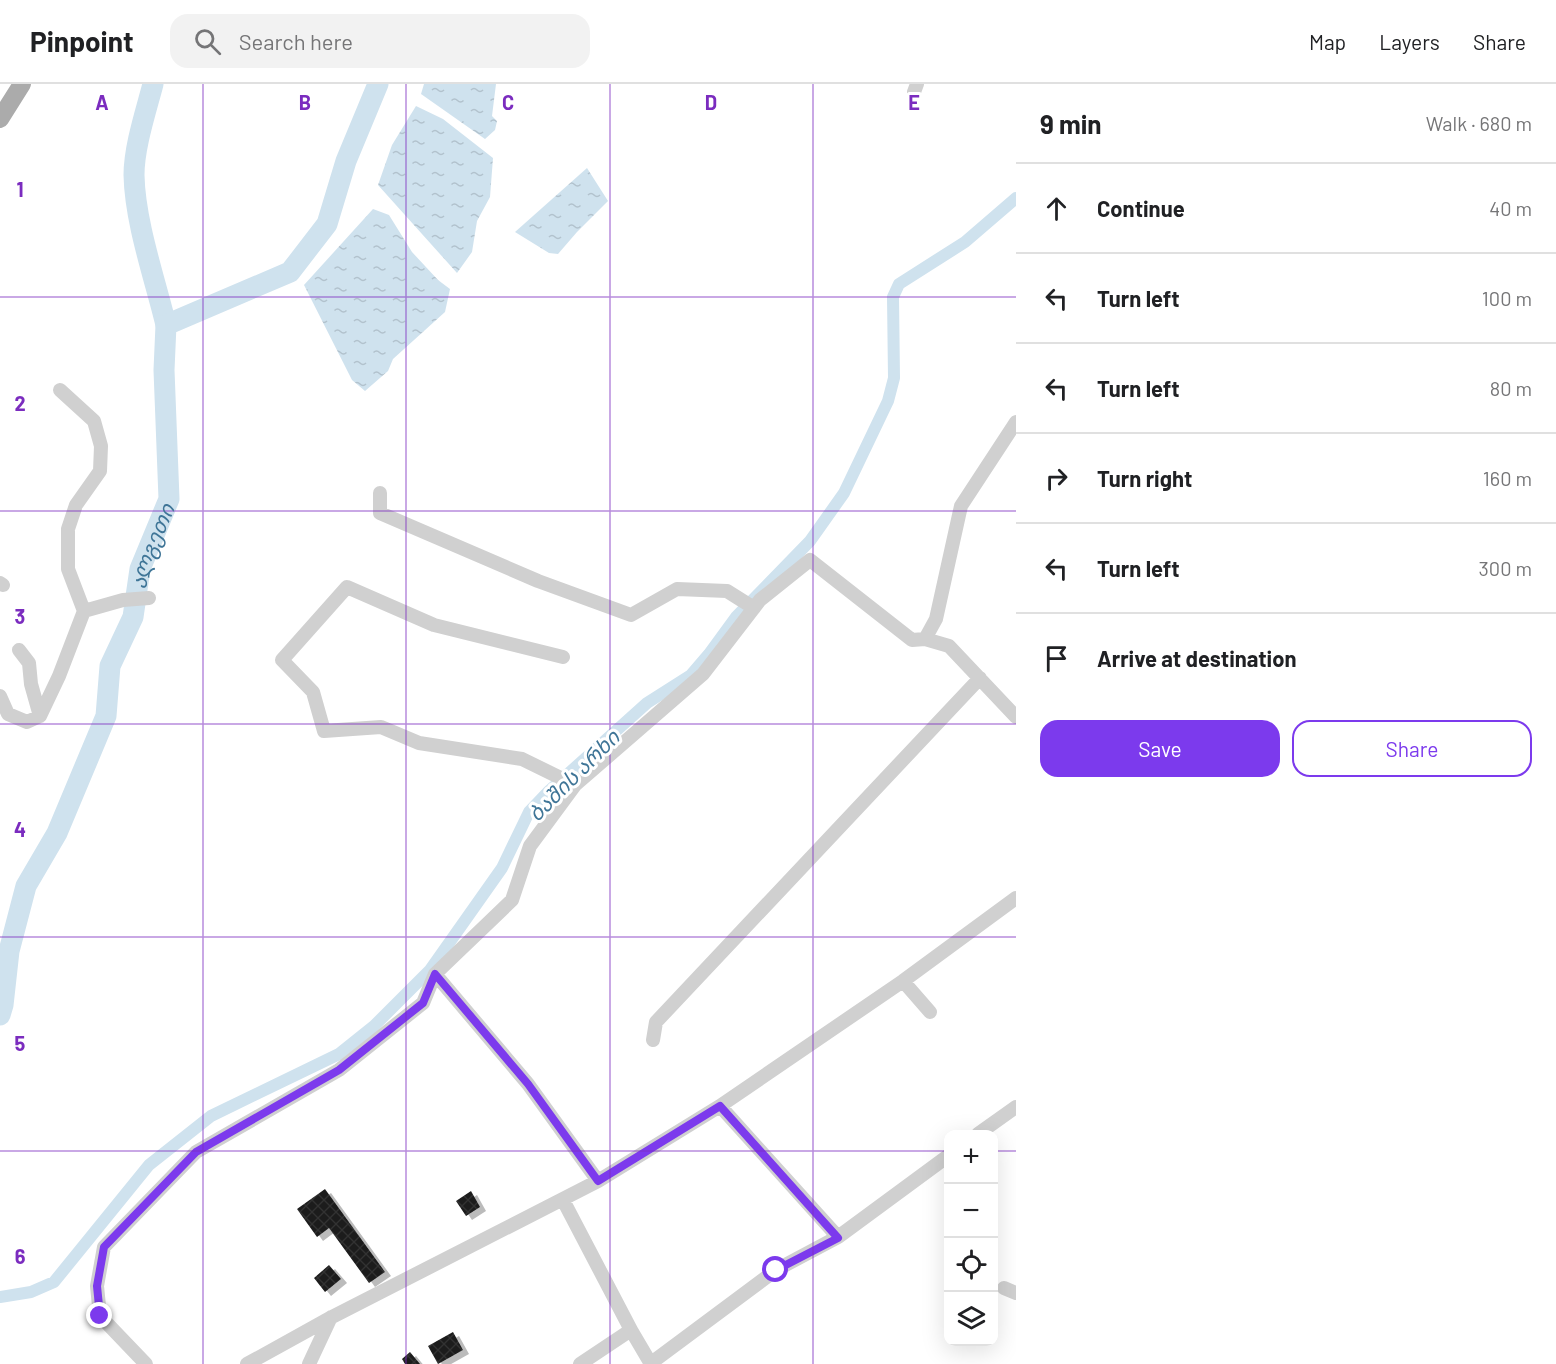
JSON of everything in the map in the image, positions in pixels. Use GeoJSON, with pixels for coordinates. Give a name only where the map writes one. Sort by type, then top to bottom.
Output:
{"type":"FeatureCollection","features":[{"type":"Feature","properties":{"kind":"main road"},"geometry":{"type":"LineString","coordinates":[[0,119],[22,84]]}},
{"type":"Feature","properties":{"kind":"street"},"geometry":{"type":"LineString","coordinates":[[0,696],[4,716],[27,722],[40,716],[59,676],[84,611],[68,569],[68,529],[76,505],[100,471],[101,446],[94,421],[60,390]]}},
{"type":"Feature","properties":{"kind":"street"},"geometry":{"type":"LineString","coordinates":[[925,639],[936,619],[961,506],[1014,427]]}},
{"type":"Feature","properties":{"kind":"street"},"geometry":{"type":"LineString","coordinates":[[380,493],[380,513],[537,580],[631,615],[676,589],[727,591],[754,608]]}},
{"type":"Feature","properties":{"kind":"street"},"geometry":{"type":"LineString","coordinates":[[147,1364],[100,1316],[97,1286],[104,1247],[196,1152],[339,1070],[423,1003],[435,974],[512,900],[530,846],[575,785],[703,674],[760,600],[810,560],[912,640],[925,639],[949,646],[1016,717]]}},
{"type":"Feature","properties":{"kind":"street"},"geometry":{"type":"LineString","coordinates":[[563,657],[434,625],[347,587],[282,660],[313,692],[324,731],[381,727],[419,743],[522,759],[575,785]]}},
{"type":"Feature","properties":{"kind":"street"},"geometry":{"type":"LineString","coordinates":[[84,611],[123,600],[149,598]]}},
{"type":"Feature","properties":{"kind":"street"},"geometry":{"type":"LineString","coordinates":[[19,650],[29,663],[31,684],[40,716]]}},
{"type":"Feature","properties":{"kind":"street"},"geometry":{"type":"LineString","coordinates":[[653,1040],[656,1022],[980,678]]}},
{"type":"Feature","properties":{"kind":"street"},"geometry":{"type":"LineString","coordinates":[[247,1364],[332,1317],[598,1181],[720,1106],[903,981],[1016,898]]}},
{"type":"Feature","properties":{"kind":"street"},"geometry":{"type":"LineString","coordinates":[[435,974],[528,1084],[598,1181]]}},
{"type":"Feature","properties":{"kind":"street"},"geometry":{"type":"LineString","coordinates":[[903,981],[930,1012]]}},
{"type":"Feature","properties":{"kind":"street"},"geometry":{"type":"LineString","coordinates":[[720,1106],[838,1238]]}},
{"type":"Feature","properties":{"kind":"street"},"geometry":{"type":"LineString","coordinates":[[984,1130],[1016,1107]]}},
{"type":"Feature","properties":{"kind":"street"},"geometry":{"type":"LineString","coordinates":[[563,1200],[651,1364],[776,1270],[838,1238],[944,1159]]}},
{"type":"Feature","properties":{"kind":"street"},"geometry":{"type":"LineString","coordinates":[[309,1364],[332,1317]]}},
{"type":"Feature","properties":{"kind":"street"},"geometry":{"type":"LineString","coordinates":[[580,1364],[631,1330]]}},
{"type":"Feature","properties":{"kind":"water"},"geometry":{"type":"Polygon","coordinates":[[[424,84],[496,84],[492,116],[497,121],[495,130],[485,139],[421,94],[424,84]]]}},
{"type":"Feature","properties":{"kind":"water"},"geometry":{"type":"Polygon","coordinates":[[[416,106],[443,119],[493,158],[490,197],[477,221],[472,252],[457,273],[378,185],[392,145],[416,106]]]}},
{"type":"Feature","properties":{"kind":"water"},"geometry":{"type":"Polygon","coordinates":[[[587,168],[608,201],[558,254],[549,253],[515,232],[587,168]]]}},
{"type":"Feature","properties":{"kind":"water"},"geometry":{"type":"Polygon","coordinates":[[[373,209],[389,215],[412,252],[438,280],[450,289],[445,312],[393,359],[388,371],[365,391],[352,380],[304,285],[373,209]]]}},
{"type":"Feature","properties":{"kind":"building"},"geometry":{"type":"Polygon","coordinates":[[[325,1189],[385,1272],[369,1283],[329,1228],[317,1237],[297,1209],[325,1189]]]}},
{"type":"Feature","properties":{"kind":"building"},"geometry":{"type":"Polygon","coordinates":[[[471,1191],[480,1207],[466,1216],[456,1201],[471,1191]]]}},
{"type":"Feature","properties":{"kind":"building"},"geometry":{"type":"Polygon","coordinates":[[[329,1265],[341,1279],[325,1292],[314,1278],[329,1265]]]}},
{"type":"Feature","properties":{"kind":"building"},"geometry":{"type":"Polygon","coordinates":[[[453,1332],[463,1350],[438,1364],[428,1346],[453,1332]]]}},
{"type":"Feature","properties":{"kind":"building"},"geometry":{"type":"Polygon","coordinates":[[[410,1352],[420,1364],[405,1364],[402,1359],[410,1352]]]}},
{"type":"Feature","properties":{"kind":"waterway"},"geometry":{"type":"LineString","coordinates":[[153,84],[138,141],[134,175],[142,231],[166,325]]}},
{"type":"Feature","properties":{"kind":"waterway","name":"ალგეთი"},"geometry":{"type":"LineString","coordinates":[[0,1015],[9,951],[26,886],[57,833],[106,716],[110,666],[133,617],[140,569],[169,499],[164,370],[166,325],[290,272],[327,224],[346,161],[378,84]]}},
{"type":"Feature","properties":{"kind":"waterway","name":"ბაშის არხი"},"geometry":{"type":"LineString","coordinates":[[0,1297],[31,1292],[54,1282],[149,1165],[211,1116],[339,1054],[374,1026],[430,970],[502,868],[529,812],[549,791],[647,703],[691,675],[736,617],[810,541],[844,493],[888,401],[894,378],[893,297],[899,284],[965,242],[1016,198]]}},
{"type":"Feature","properties":{"kind":"route"},"geometry":{"type":"LineString","coordinates":[[100,1316],[97,1286],[104,1247],[196,1152],[339,1070],[423,1003],[435,974],[528,1084],[598,1181],[720,1106],[838,1238],[776,1270]]}}]}
